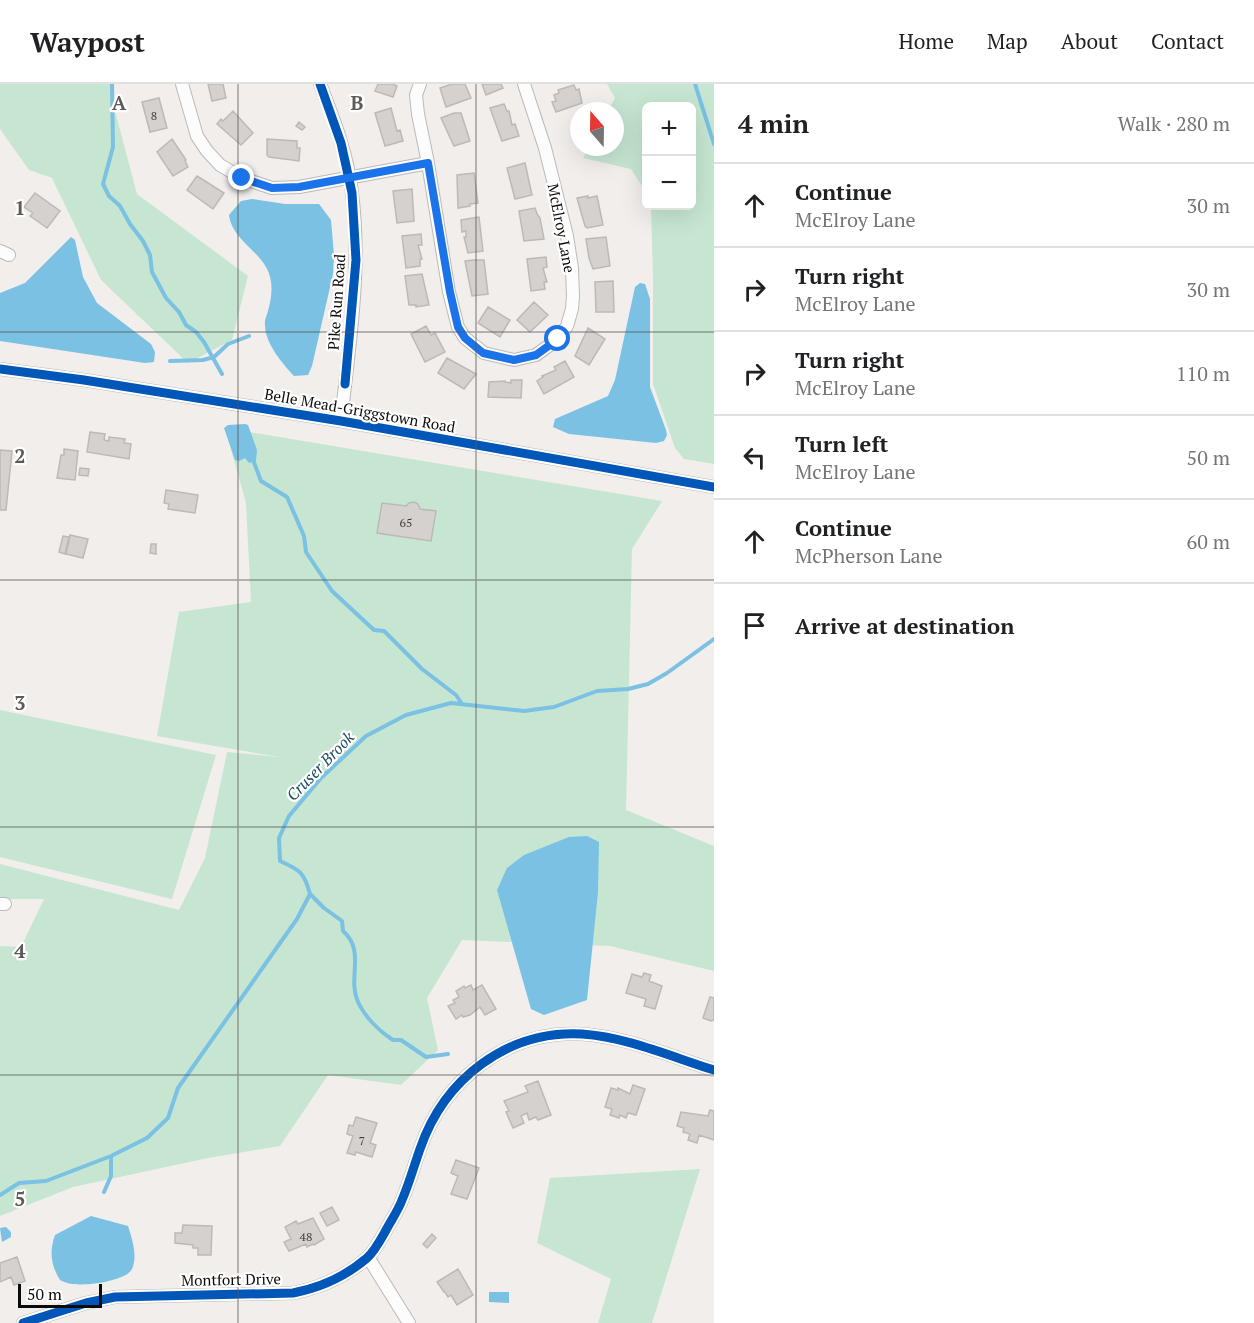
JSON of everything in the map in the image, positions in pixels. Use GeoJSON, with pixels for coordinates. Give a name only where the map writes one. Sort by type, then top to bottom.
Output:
{"type":"FeatureCollection","features":[{"type":"Feature","properties":{"kind":"street"},"geometry":{"type":"LineString","coordinates":[[182,84],[197,136],[207,151],[220,165],[242,178],[272,188],[299,187],[428,163]]}},
{"type":"Feature","properties":{"kind":"street","name":"Pike Run Road"},"geometry":{"type":"LineString","coordinates":[[320,84],[341,143],[352,193],[356,260],[341,421]]}},
{"type":"Feature","properties":{"kind":"street","name":"McElroy Lane"},"geometry":{"type":"LineString","coordinates":[[420,84],[416,95],[458,327],[465,338],[483,353],[514,360],[536,355],[558,339],[567,326],[573,296],[567,236],[545,147],[524,84]]}},
{"type":"Feature","properties":{"kind":"street","name":"Belle Mead-Griggstown Road"},"geometry":{"type":"LineString","coordinates":[[0,369],[341,421],[714,487]]}},
{"type":"Feature","properties":{"kind":"street","name":"Montfort Drive"},"geometry":{"type":"LineString","coordinates":[[23,1323],[86,1303],[115,1297],[293,1293],[314,1289],[345,1274],[368,1257],[402,1202],[421,1146],[441,1105],[471,1071],[509,1047],[552,1035],[596,1036],[628,1043],[714,1070]]}},
{"type":"Feature","properties":{"kind":"street"},"geometry":{"type":"LineString","coordinates":[[368,1257],[409,1323]]}},
{"type":"Feature","properties":{"kind":"green space"},"geometry":{"type":"Polygon","coordinates":[[[0,84],[110,84],[112,100],[137,194],[248,276],[232,340],[188,363],[101,280],[52,178],[29,170],[0,129],[0,84]]]}},
{"type":"Feature","properties":{"kind":"green space"},"geometry":{"type":"Polygon","coordinates":[[[607,84],[714,84],[714,464],[684,459],[675,448],[653,384],[651,210],[696,210],[696,102],[642,102],[642,186],[631,169],[583,158],[584,156],[624,156],[624,102],[613,102],[615,98],[607,84]]]}},
{"type":"Feature","properties":{"kind":"green space"},"geometry":{"type":"Polygon","coordinates":[[[225,428],[662,501],[632,549],[626,810],[714,846],[714,971],[610,946],[462,940],[427,998],[438,1050],[401,1085],[328,1075],[280,1146],[208,1158],[73,1187],[0,1216],[0,946],[21,947],[44,899],[0,899],[0,864],[179,910],[205,858],[227,752],[279,757],[157,736],[179,612],[251,602],[246,503],[225,428]]]}},
{"type":"Feature","properties":{"kind":"green space"},"geometry":{"type":"Polygon","coordinates":[[[0,710],[216,755],[172,899],[0,857],[0,710]]]}},
{"type":"Feature","properties":{"kind":"green space"},"geometry":{"type":"Polygon","coordinates":[[[700,1169],[652,1323],[598,1323],[611,1279],[537,1243],[550,1178],[700,1169]]]}},
{"type":"Feature","properties":{"kind":"water"},"geometry":{"type":"Polygon","coordinates":[[[252,199],[285,204],[319,204],[331,220],[333,274],[308,375],[294,376],[271,346],[265,323],[271,294],[269,272],[239,237],[231,223],[229,215],[241,201],[252,199]]]}},
{"type":"Feature","properties":{"kind":"water"},"geometry":{"type":"Polygon","coordinates":[[[71,237],[75,240],[83,277],[97,303],[151,344],[155,352],[154,362],[145,363],[0,341],[0,293],[25,283],[71,237]]]}},
{"type":"Feature","properties":{"kind":"water"},"geometry":{"type":"Polygon","coordinates":[[[640,283],[645,284],[650,299],[650,387],[666,430],[667,435],[664,441],[656,443],[569,434],[553,427],[555,419],[608,396],[615,380],[635,287],[640,283]]]}},
{"type":"Feature","properties":{"kind":"water"},"geometry":{"type":"Polygon","coordinates":[[[228,425],[248,425],[257,450],[256,461],[249,463],[245,458],[235,460],[224,428],[228,425]]]}},
{"type":"Feature","properties":{"kind":"water"},"geometry":{"type":"Polygon","coordinates":[[[587,836],[599,842],[598,892],[587,1000],[544,1015],[531,1009],[497,890],[507,868],[524,855],[569,837],[587,836]]]}},
{"type":"Feature","properties":{"kind":"water"},"geometry":{"type":"Polygon","coordinates":[[[91,1216],[128,1226],[133,1242],[134,1264],[128,1273],[114,1280],[70,1284],[60,1280],[53,1264],[52,1247],[55,1235],[91,1216]]]}},
{"type":"Feature","properties":{"kind":"water"},"geometry":{"type":"Polygon","coordinates":[[[6,1227],[11,1232],[11,1237],[2,1242],[0,1228],[6,1227]]]}},
{"type":"Feature","properties":{"kind":"water"},"geometry":{"type":"Polygon","coordinates":[[[489,1292],[509,1292],[509,1303],[489,1302],[489,1292]]]}},
{"type":"Feature","properties":{"kind":"building"},"geometry":{"type":"Polygon","coordinates":[[[208,84],[223,84],[226,98],[212,101],[208,84]]]}},
{"type":"Feature","properties":{"kind":"building"},"geometry":{"type":"Polygon","coordinates":[[[378,84],[397,86],[393,97],[375,91],[378,84]]]}},
{"type":"Feature","properties":{"kind":"building"},"geometry":{"type":"Polygon","coordinates":[[[452,84],[465,84],[471,98],[446,107],[440,88],[452,84]]]}},
{"type":"Feature","properties":{"kind":"building"},"geometry":{"type":"Polygon","coordinates":[[[482,84],[501,84],[503,88],[486,95],[482,84]]]}},
{"type":"Feature","properties":{"kind":"building"},"geometry":{"type":"Polygon","coordinates":[[[574,85],[576,90],[579,89],[582,102],[570,102],[570,107],[556,112],[552,102],[556,101],[554,95],[559,93],[558,90],[574,85]]]}},
{"type":"Feature","properties":{"kind":"building"},"geometry":{"type":"Polygon","coordinates":[[[159,98],[167,128],[150,132],[142,102],[159,98]]]}},
{"type":"Feature","properties":{"kind":"building"},"geometry":{"type":"Polygon","coordinates":[[[504,104],[519,136],[502,141],[490,108],[504,104]]]}},
{"type":"Feature","properties":{"kind":"building"},"geometry":{"type":"Polygon","coordinates":[[[391,108],[397,131],[400,130],[403,141],[385,146],[375,113],[391,108]]]}},
{"type":"Feature","properties":{"kind":"building"},"geometry":{"type":"Polygon","coordinates":[[[233,111],[253,133],[241,145],[217,124],[233,111]]]}},
{"type":"Feature","properties":{"kind":"building"},"geometry":{"type":"Polygon","coordinates":[[[461,113],[470,141],[454,146],[441,118],[461,113]]]}},
{"type":"Feature","properties":{"kind":"building"},"geometry":{"type":"Polygon","coordinates":[[[299,122],[305,127],[302,130],[296,126],[299,122]]]}},
{"type":"Feature","properties":{"kind":"building"},"geometry":{"type":"Polygon","coordinates":[[[172,139],[188,167],[173,176],[157,152],[172,139]]]}},
{"type":"Feature","properties":{"kind":"building"},"geometry":{"type":"Polygon","coordinates":[[[267,139],[297,141],[297,148],[300,148],[299,161],[269,157],[267,139]]]}},
{"type":"Feature","properties":{"kind":"building"},"geometry":{"type":"Polygon","coordinates":[[[525,163],[532,195],[515,199],[507,168],[525,163]]]}},
{"type":"Feature","properties":{"kind":"building"},"geometry":{"type":"Polygon","coordinates":[[[474,173],[478,203],[458,208],[457,175],[474,173]]]}},
{"type":"Feature","properties":{"kind":"building"},"geometry":{"type":"Polygon","coordinates":[[[197,176],[224,193],[213,209],[187,190],[197,176]]]}},
{"type":"Feature","properties":{"kind":"building"},"geometry":{"type":"Polygon","coordinates":[[[412,189],[414,221],[397,223],[393,191],[412,189]]]}},
{"type":"Feature","properties":{"kind":"building"},"geometry":{"type":"Polygon","coordinates":[[[35,193],[60,211],[47,228],[30,216],[33,213],[24,207],[35,193]]]}},
{"type":"Feature","properties":{"kind":"building"},"geometry":{"type":"Polygon","coordinates":[[[588,196],[588,198],[597,196],[603,225],[587,228],[585,226],[577,198],[588,196]]]}},
{"type":"Feature","properties":{"kind":"building"},"geometry":{"type":"Polygon","coordinates":[[[535,208],[540,218],[544,239],[524,241],[519,211],[535,208]]]}},
{"type":"Feature","properties":{"kind":"building"},"geometry":{"type":"Polygon","coordinates":[[[479,217],[483,251],[468,253],[464,237],[466,237],[466,231],[462,232],[461,220],[479,217]]]}},
{"type":"Feature","properties":{"kind":"building"},"geometry":{"type":"Polygon","coordinates":[[[421,234],[422,245],[418,245],[422,259],[420,259],[420,266],[406,268],[402,236],[421,234]]]}},
{"type":"Feature","properties":{"kind":"building"},"geometry":{"type":"Polygon","coordinates":[[[606,237],[610,266],[593,269],[586,239],[606,237]]]}},
{"type":"Feature","properties":{"kind":"building"},"geometry":{"type":"Polygon","coordinates":[[[546,257],[547,267],[543,268],[547,282],[544,282],[545,289],[531,291],[527,259],[546,257]]]}},
{"type":"Feature","properties":{"kind":"building"},"geometry":{"type":"Polygon","coordinates":[[[484,260],[488,294],[472,296],[465,261],[484,260]]]}},
{"type":"Feature","properties":{"kind":"building"},"geometry":{"type":"Polygon","coordinates":[[[422,274],[429,305],[416,307],[416,305],[409,305],[405,276],[422,274]]]}},
{"type":"Feature","properties":{"kind":"building"},"geometry":{"type":"Polygon","coordinates":[[[613,281],[614,312],[596,312],[595,282],[613,281]]]}},
{"type":"Feature","properties":{"kind":"building"},"geometry":{"type":"Polygon","coordinates":[[[534,302],[548,315],[530,332],[517,320],[534,302]]]}},
{"type":"Feature","properties":{"kind":"building"},"geometry":{"type":"Polygon","coordinates":[[[488,307],[510,320],[500,337],[478,323],[488,307]]]}},
{"type":"Feature","properties":{"kind":"building"},"geometry":{"type":"Polygon","coordinates":[[[426,326],[431,335],[435,333],[445,352],[425,362],[411,334],[426,326]]]}},
{"type":"Feature","properties":{"kind":"building"},"geometry":{"type":"Polygon","coordinates":[[[588,328],[605,339],[589,365],[575,356],[588,328]]]}},
{"type":"Feature","properties":{"kind":"building"},"geometry":{"type":"Polygon","coordinates":[[[447,358],[476,374],[464,389],[438,373],[447,358]]]}},
{"type":"Feature","properties":{"kind":"building"},"geometry":{"type":"Polygon","coordinates":[[[565,361],[574,377],[544,394],[537,381],[542,376],[556,370],[554,367],[565,361]]]}},
{"type":"Feature","properties":{"kind":"building"},"geometry":{"type":"Polygon","coordinates":[[[511,380],[522,380],[521,398],[488,397],[489,382],[511,383],[511,380]]]}},
{"type":"Feature","properties":{"kind":"building"},"geometry":{"type":"Polygon","coordinates":[[[90,432],[105,434],[104,440],[109,441],[109,437],[125,439],[124,443],[131,444],[129,459],[87,452],[90,432]]]}},
{"type":"Feature","properties":{"kind":"building"},"geometry":{"type":"Polygon","coordinates":[[[64,449],[78,451],[75,480],[57,478],[64,449]]]}},
{"type":"Feature","properties":{"kind":"building"},"geometry":{"type":"Polygon","coordinates":[[[0,450],[12,451],[6,510],[0,510],[0,450]]]}},
{"type":"Feature","properties":{"kind":"building"},"geometry":{"type":"Polygon","coordinates":[[[80,468],[89,469],[88,476],[79,475],[80,468]]]}},
{"type":"Feature","properties":{"kind":"building"},"geometry":{"type":"Polygon","coordinates":[[[166,490],[198,495],[195,513],[168,509],[169,504],[164,503],[166,490]]]}},
{"type":"Feature","properties":{"kind":"building"},"geometry":{"type":"Polygon","coordinates":[[[414,502],[420,509],[436,511],[431,541],[377,533],[382,503],[406,506],[414,502]]]}},
{"type":"Feature","properties":{"kind":"building"},"geometry":{"type":"Polygon","coordinates":[[[70,535],[88,539],[83,558],[66,554],[70,535]]]}},
{"type":"Feature","properties":{"kind":"building"},"geometry":{"type":"Polygon","coordinates":[[[63,536],[69,537],[65,554],[59,552],[63,536]]]}},
{"type":"Feature","properties":{"kind":"building"},"geometry":{"type":"Polygon","coordinates":[[[151,544],[156,544],[156,554],[150,553],[151,544]]]}},
{"type":"Feature","properties":{"kind":"building"},"geometry":{"type":"Polygon","coordinates":[[[644,973],[651,975],[649,981],[662,986],[655,1009],[644,1006],[646,999],[626,993],[632,974],[642,977],[644,973]]]}},
{"type":"Feature","properties":{"kind":"building"},"geometry":{"type":"Polygon","coordinates":[[[471,985],[473,990],[482,985],[496,1009],[485,1015],[480,1007],[470,1015],[463,1017],[462,1015],[456,1019],[448,1006],[455,1003],[453,1000],[459,997],[456,991],[471,985]]]}},
{"type":"Feature","properties":{"kind":"building"},"geometry":{"type":"Polygon","coordinates":[[[710,997],[714,998],[714,1020],[711,1021],[703,1018],[710,997]]]}},
{"type":"Feature","properties":{"kind":"building"},"geometry":{"type":"Polygon","coordinates":[[[538,1081],[551,1115],[538,1120],[536,1117],[529,1120],[527,1113],[521,1116],[524,1123],[513,1128],[504,1101],[528,1092],[525,1086],[538,1081]]]}},
{"type":"Feature","properties":{"kind":"building"},"geometry":{"type":"Polygon","coordinates":[[[633,1085],[645,1089],[636,1115],[628,1113],[626,1118],[620,1115],[619,1118],[610,1115],[612,1109],[605,1107],[611,1088],[618,1090],[618,1088],[630,1094],[633,1085]]]}},
{"type":"Feature","properties":{"kind":"building"},"geometry":{"type":"Polygon","coordinates":[[[710,1110],[714,1111],[714,1140],[699,1135],[697,1143],[688,1140],[690,1134],[683,1132],[684,1128],[677,1126],[681,1112],[708,1116],[710,1110]]]}},
{"type":"Feature","properties":{"kind":"building"},"geometry":{"type":"Polygon","coordinates":[[[356,1117],[377,1123],[370,1143],[376,1145],[372,1157],[356,1152],[355,1155],[347,1153],[353,1136],[347,1134],[349,1125],[353,1126],[356,1117]]]}},
{"type":"Feature","properties":{"kind":"building"},"geometry":{"type":"Polygon","coordinates":[[[456,1160],[479,1168],[467,1199],[451,1194],[458,1176],[451,1173],[456,1160]]]}},
{"type":"Feature","properties":{"kind":"building"},"geometry":{"type":"Polygon","coordinates":[[[332,1207],[339,1220],[327,1226],[320,1213],[332,1207]]]}},
{"type":"Feature","properties":{"kind":"building"},"geometry":{"type":"Polygon","coordinates":[[[313,1218],[324,1239],[314,1245],[307,1247],[306,1244],[289,1251],[284,1242],[291,1239],[285,1227],[296,1221],[298,1224],[313,1218]]]}},
{"type":"Feature","properties":{"kind":"building"},"geometry":{"type":"Polygon","coordinates":[[[183,1225],[212,1226],[211,1255],[198,1255],[198,1248],[193,1248],[193,1245],[175,1243],[175,1233],[182,1233],[183,1225]]]}},
{"type":"Feature","properties":{"kind":"building"},"geometry":{"type":"Polygon","coordinates":[[[432,1234],[436,1238],[427,1248],[423,1244],[432,1234]]]}},
{"type":"Feature","properties":{"kind":"building"},"geometry":{"type":"Polygon","coordinates":[[[17,1257],[25,1281],[14,1285],[11,1277],[0,1282],[0,1263],[17,1257]]]}},
{"type":"Feature","properties":{"kind":"building"},"geometry":{"type":"Polygon","coordinates":[[[458,1269],[473,1295],[457,1305],[451,1295],[448,1297],[437,1282],[458,1269]]]}},
{"type":"Feature","properties":{"kind":"waterway"},"geometry":{"type":"LineString","coordinates":[[112,84],[113,147],[103,184],[109,196],[120,206],[143,241],[150,255],[152,272],[166,298],[179,312],[186,325],[204,342],[222,374]]}},
{"type":"Feature","properties":{"kind":"waterway"},"geometry":{"type":"LineString","coordinates":[[695,84],[714,144]]}},
{"type":"Feature","properties":{"kind":"waterway"},"geometry":{"type":"LineString","coordinates":[[170,361],[203,360],[214,357],[228,344],[249,336]]}},
{"type":"Feature","properties":{"kind":"waterway"},"geometry":{"type":"LineString","coordinates":[[252,457],[261,481],[287,497],[304,536],[306,552],[332,591],[374,630],[384,631],[422,669],[456,695],[462,704]]}},
{"type":"Feature","properties":{"kind":"waterway","name":"Cruser Brook"},"geometry":{"type":"LineString","coordinates":[[0,1195],[19,1183],[46,1181],[111,1156],[147,1138],[168,1118],[178,1088],[297,919],[310,894],[306,881],[300,873],[280,861],[279,838],[289,816],[321,778],[366,736],[406,715],[451,703],[524,711],[554,707],[597,691],[628,689],[648,684],[714,639]]}},
{"type":"Feature","properties":{"kind":"waterway"},"geometry":{"type":"LineString","coordinates":[[310,894],[342,921],[343,931],[354,947],[355,993],[368,1018],[393,1040],[401,1040],[426,1057],[448,1054]]}},
{"type":"Feature","properties":{"kind":"waterway"},"geometry":{"type":"LineString","coordinates":[[104,1192],[111,1176],[111,1156]]}},
{"type":"Feature","properties":{"kind":"cycle path"},"geometry":{"type":"LineString","coordinates":[[320,84],[341,143],[352,193],[356,260],[345,384]]}},
{"type":"Feature","properties":{"kind":"cycle path"},"geometry":{"type":"LineString","coordinates":[[0,369],[341,421],[714,487]]}},
{"type":"Feature","properties":{"kind":"cycle path"},"geometry":{"type":"LineString","coordinates":[[23,1323],[86,1303],[115,1297],[293,1293],[313,1288],[341,1276],[367,1258],[379,1243],[407,1188],[431,1124],[445,1101],[462,1081],[482,1064],[504,1050],[528,1040],[554,1035],[599,1036],[649,1048],[714,1070]]}},
{"type":"Feature","properties":{"kind":"route"},"geometry":{"type":"LineString","coordinates":[[242,178],[272,188],[299,187],[428,163],[450,292],[458,327],[465,338],[483,353],[514,360],[536,355],[558,339]]}}]}
